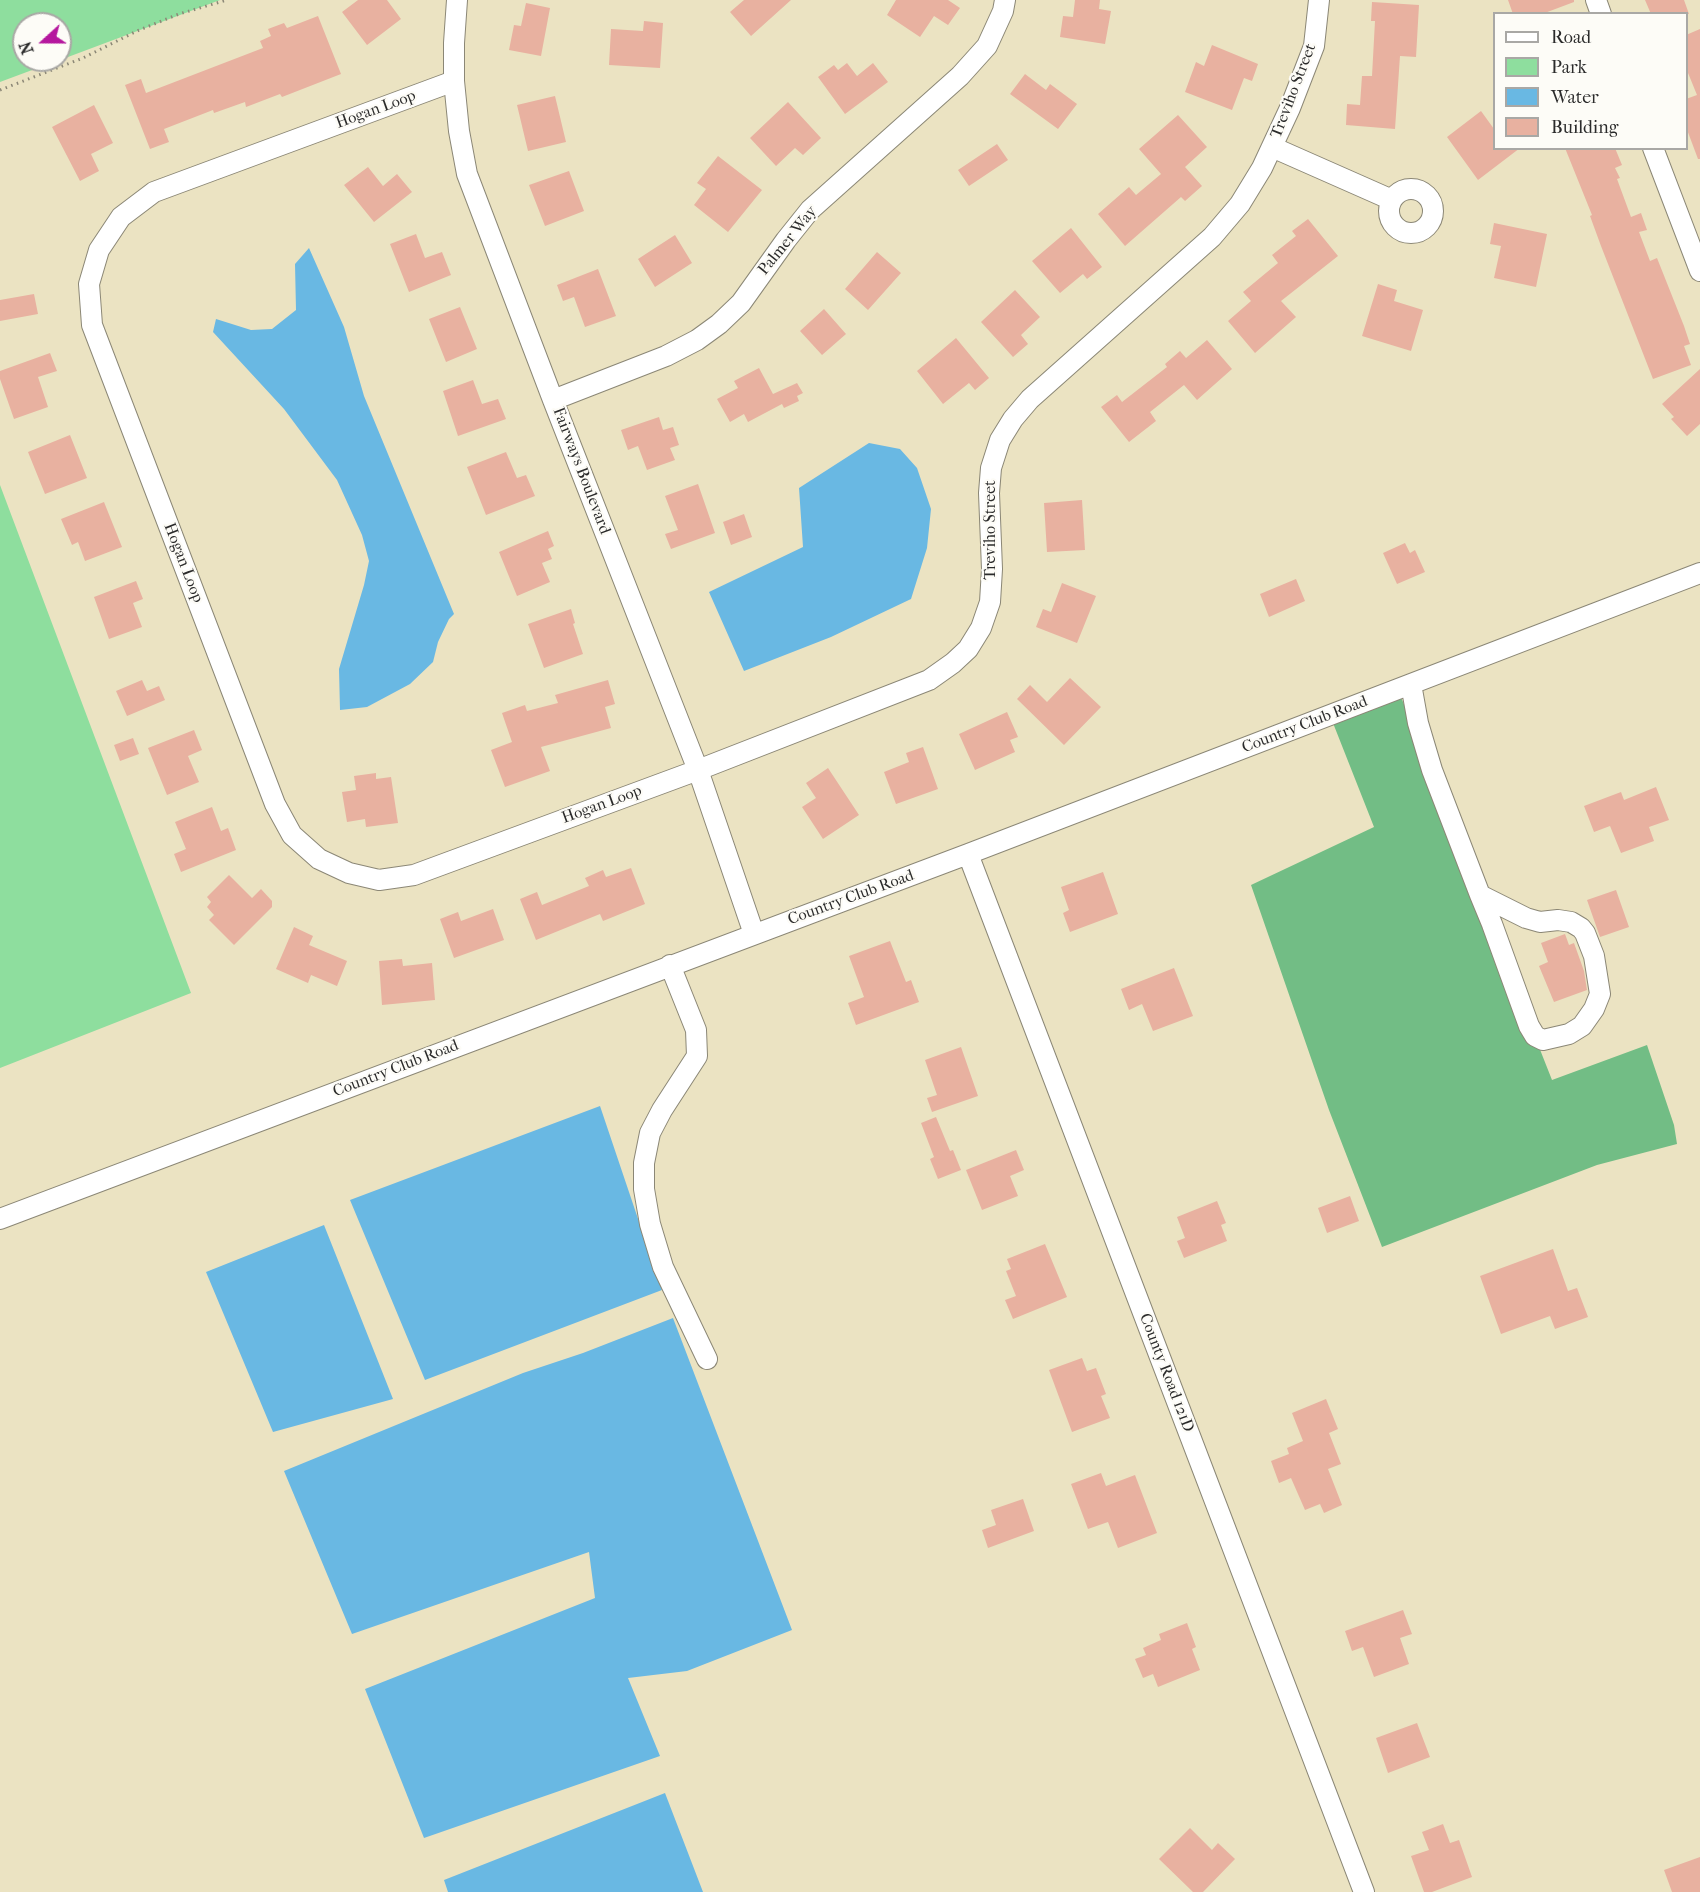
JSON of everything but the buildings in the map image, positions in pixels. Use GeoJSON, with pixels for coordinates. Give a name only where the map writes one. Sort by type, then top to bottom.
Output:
{"type":"FeatureCollection","features":[{"type":"Feature","properties":{"kind":"street","name":"Fairways Boulevard"},"geometry":{"type":"LineString","coordinates":[[457,0],[454,81],[459,131],[467,174],[698,770],[754,934]]}},
{"type":"Feature","properties":{"kind":"street","name":"Palmer Way"},"geometry":{"type":"LineString","coordinates":[[553,400],[666,356],[697,340],[719,324],[741,303],[810,210],[960,76],[987,46],[1004,11],[1005,0]]}},
{"type":"Feature","properties":{"kind":"street","name":"Treviho Street"},"geometry":{"type":"LineString","coordinates":[[698,770],[929,680],[968,649],[981,627],[990,602],[993,569],[989,493],[991,468],[1000,440],[1013,419],[1030,399],[1212,237],[1240,204],[1262,168],[1290,108],[1314,46],[1319,0]]}},
{"type":"Feature","properties":{"kind":"street","name":"Hogan Loop"},"geometry":{"type":"LineString","coordinates":[[454,81],[154,192],[121,218],[99,250],[89,284],[92,324],[275,804],[292,835],[319,859],[350,873],[380,880],[414,875],[698,770]]}},
{"type":"Feature","properties":{"kind":"street","name":"Treviho Street"},"geometry":{"type":"LineString","coordinates":[[1272,147],[1392,200]]}},
{"type":"Feature","properties":{"kind":"street"},"geometry":{"type":"LineString","coordinates":[[1654,150],[1692,226],[1700,271]]}},
{"type":"Feature","properties":{"kind":"street","name":"Country Club Road"},"geometry":{"type":"LineString","coordinates":[[0,1219],[968,854],[1700,573]]}},
{"type":"Feature","properties":{"kind":"street"},"geometry":{"type":"LineString","coordinates":[[1411,684],[1418,723],[1432,770],[1528,1026],[1535,1036],[1543,1040],[1569,1034],[1582,1026],[1594,1009],[1600,994],[1594,956],[1585,933],[1570,922],[1558,920],[1540,922],[1526,918],[1480,895]]}},
{"type":"Feature","properties":{"kind":"street","name":"County Road 121D"},"geometry":{"type":"LineString","coordinates":[[968,854],[1364,1892]]}},
{"type":"Feature","properties":{"kind":"street"},"geometry":{"type":"LineString","coordinates":[[670,965],[696,1030],[697,1056],[650,1133],[644,1163],[644,1189],[650,1224],[663,1267],[707,1359]]}},
{"type":"Feature","properties":{"kind":"path"},"geometry":{"type":"LineString","coordinates":[[0,90],[83,58],[137,31],[228,0]]}},
{"type":"Feature","properties":{"kind":"green space"},"geometry":{"type":"Polygon","coordinates":[[[0,0],[220,0],[72,56],[72,12],[12,12],[12,72],[27,72],[0,82],[0,0]]]}},
{"type":"Feature","properties":{"kind":"green space"},"geometry":{"type":"Polygon","coordinates":[[[0,485],[191,993],[0,1068],[0,485]]]}},
{"type":"Feature","properties":{"kind":"green space"},"geometry":{"type":"Polygon","coordinates":[[[1401,697],[1552,1080],[1647,1045],[1674,1125],[1677,1144],[1597,1165],[1382,1247],[1329,1110],[1251,885],[1374,827],[1333,723],[1401,697]]]}},
{"type":"Feature","properties":{"kind":"water"},"geometry":{"type":"Polygon","coordinates":[[[309,248],[344,327],[364,396],[454,614],[449,619],[438,642],[433,662],[410,684],[367,707],[340,710],[339,669],[369,561],[362,535],[337,480],[284,409],[213,332],[216,319],[251,330],[272,329],[296,310],[295,264],[309,248]]]}},
{"type":"Feature","properties":{"kind":"water"},"geometry":{"type":"Polygon","coordinates":[[[869,443],[900,449],[917,468],[931,509],[927,548],[911,599],[831,637],[744,671],[709,592],[803,547],[799,488],[869,443]]]}},
{"type":"Feature","properties":{"kind":"water"},"geometry":{"type":"Polygon","coordinates":[[[600,1106],[662,1290],[425,1380],[350,1200],[600,1106]]]}},
{"type":"Feature","properties":{"kind":"water"},"geometry":{"type":"Polygon","coordinates":[[[324,1225],[393,1399],[273,1432],[206,1272],[324,1225]]]}},
{"type":"Feature","properties":{"kind":"water"},"geometry":{"type":"Polygon","coordinates":[[[673,1318],[792,1630],[687,1671],[628,1678],[660,1756],[424,1838],[365,1689],[595,1598],[589,1552],[352,1634],[284,1471],[523,1373],[583,1353],[673,1318]]]}},
{"type":"Feature","properties":{"kind":"water"},"geometry":{"type":"Polygon","coordinates":[[[665,1793],[703,1892],[448,1892],[444,1880],[665,1793]]]}}]}
